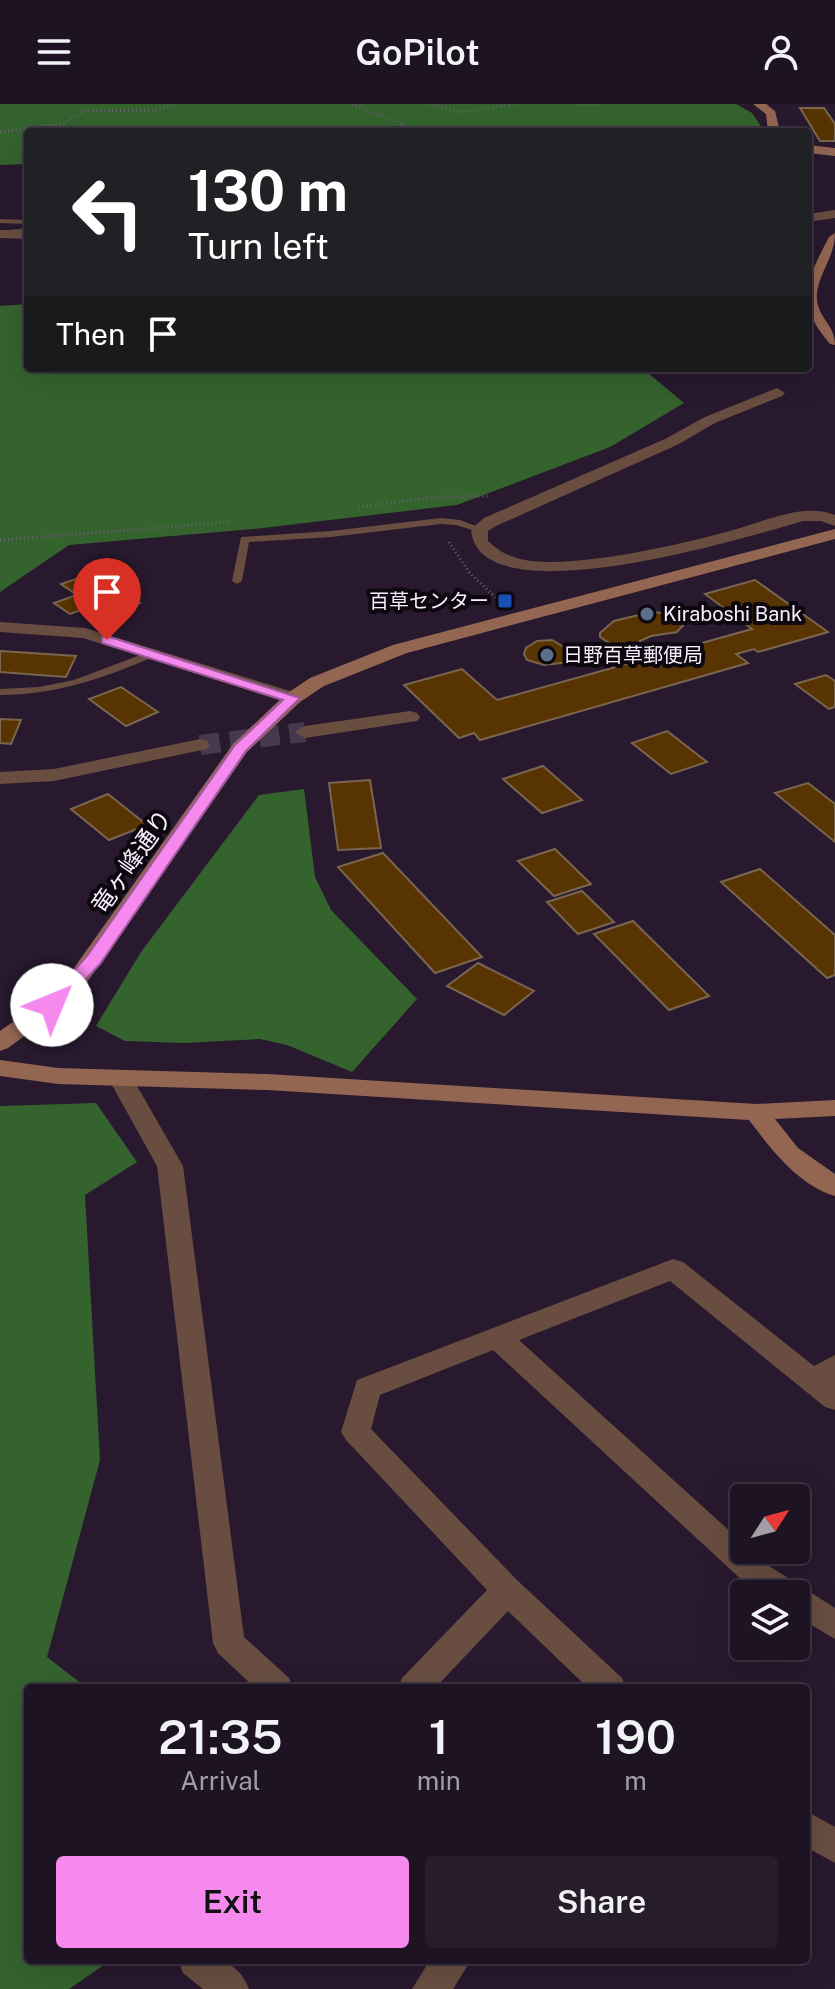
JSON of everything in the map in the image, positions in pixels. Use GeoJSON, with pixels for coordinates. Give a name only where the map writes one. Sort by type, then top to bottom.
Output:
{"type":"FeatureCollection","features":[{"type":"Feature","properties":{"kind":"street"},"geometry":{"type":"LineString","coordinates":[[759,104],[771,113],[773,128]]}},
{"type":"Feature","properties":{"kind":"street"},"geometry":{"type":"LineString","coordinates":[[812,149],[835,152]]}},
{"type":"Feature","properties":{"kind":"street"},"geometry":{"type":"LineString","coordinates":[[812,217],[835,214]]}},
{"type":"Feature","properties":{"kind":"street"},"geometry":{"type":"LineString","coordinates":[[0,234],[24,232]]}},
{"type":"Feature","properties":{"kind":"street"},"geometry":{"type":"LineString","coordinates":[[812,283],[834,239]]}},
{"type":"Feature","properties":{"kind":"street"},"geometry":{"type":"LineString","coordinates":[[812,310],[821,327],[835,341]]}},
{"type":"Feature","properties":{"kind":"street"},"geometry":{"type":"LineString","coordinates":[[777,393],[710,420],[671,442],[479,529],[480,542],[498,558],[536,567],[558,568],[695,546],[802,516],[824,516],[835,521]]}},
{"type":"Feature","properties":{"kind":"street","name":"竜ヶ峰通り"},"geometry":{"type":"LineString","coordinates":[[0,1043],[52,1005],[77,980],[240,748],[293,698],[340,671],[400,649],[835,534]]}},
{"type":"Feature","properties":{"kind":"street"},"geometry":{"type":"LineString","coordinates":[[0,627],[85,633],[293,698]]}},
{"type":"Feature","properties":{"kind":"street"},"geometry":{"type":"LineString","coordinates":[[305,732],[410,717]]}},
{"type":"Feature","properties":{"kind":"street"},"geometry":{"type":"LineString","coordinates":[[0,778],[54,775],[200,745]]}},
{"type":"Feature","properties":{"kind":"street"},"geometry":{"type":"LineString","coordinates":[[0,1068],[58,1076],[267,1082],[756,1112],[835,1108]]}},
{"type":"Feature","properties":{"kind":"street"},"geometry":{"type":"LineString","coordinates":[[120,1078],[170,1166],[229,1643],[273,1684]]}},
{"type":"Feature","properties":{"kind":"street"},"geometry":{"type":"LineString","coordinates":[[756,1112],[789,1154],[835,1187]]}},
{"type":"Feature","properties":{"kind":"street"},"geometry":{"type":"LineString","coordinates":[[606,1684],[507,1590],[356,1432],[367,1388],[673,1269],[828,1382]]}},
{"type":"Feature","properties":{"kind":"street"},"geometry":{"type":"LineString","coordinates":[[497,1337],[766,1580]]}},
{"type":"Feature","properties":{"kind":"street"},"geometry":{"type":"LineString","coordinates":[[418,1684],[507,1590]]}},
{"type":"Feature","properties":{"kind":"street"},"geometry":{"type":"LineString","coordinates":[[810,1608],[835,1625]]}},
{"type":"Feature","properties":{"kind":"street"},"geometry":{"type":"LineString","coordinates":[[810,1830],[835,1847]]}},
{"type":"Feature","properties":{"kind":"street"},"geometry":{"type":"LineString","coordinates":[[201,1964],[231,1989]]}},
{"type":"Feature","properties":{"kind":"street"},"geometry":{"type":"LineString","coordinates":[[430,1989],[450,1964]]}},
{"type":"Feature","properties":{"kind":"lane"},"geometry":{"type":"LineString","coordinates":[[0,221],[24,222]]}},
{"type":"Feature","properties":{"kind":"lane"},"geometry":{"type":"LineString","coordinates":[[237,581],[245,539],[331,534],[441,521],[479,529]]}},
{"type":"Feature","properties":{"kind":"lane"},"geometry":{"type":"LineString","coordinates":[[0,692],[29,693],[59,689],[151,654]]}},
{"type":"Feature","properties":{"kind":"path"},"geometry":{"type":"LineString","coordinates":[[28,128],[64,123],[83,111],[154,110],[175,104]]}},
{"type":"Feature","properties":{"kind":"path"},"geometry":{"type":"LineString","coordinates":[[352,104],[403,124],[404,128]]}},
{"type":"Feature","properties":{"kind":"path"},"geometry":{"type":"LineString","coordinates":[[430,104],[451,113],[465,114],[515,104]]}},
{"type":"Feature","properties":{"kind":"path"},"geometry":{"type":"LineString","coordinates":[[579,104],[603,104]]}},
{"type":"Feature","properties":{"kind":"path"},"geometry":{"type":"LineString","coordinates":[[0,132],[24,129]]}},
{"type":"Feature","properties":{"kind":"path"},"geometry":{"type":"LineString","coordinates":[[449,542],[469,572],[502,604]]}},
{"type":"Feature","properties":{"kind":"green space"},"geometry":{"type":"Polygon","coordinates":[[[0,104],[736,104],[752,113],[762,128],[24,128],[24,164],[0,165],[0,104]]]}},
{"type":"Feature","properties":{"kind":"green space"},"geometry":{"type":"Polygon","coordinates":[[[24,304],[24,372],[647,372],[684,403],[610,447],[457,505],[253,529],[69,545],[0,592],[0,306],[24,304]]]}},
{"type":"Feature","properties":{"kind":"green space"},"geometry":{"type":"Polygon","coordinates":[[[304,789],[315,877],[331,910],[417,999],[352,1072],[287,1045],[260,1039],[185,1043],[125,1041],[96,1026],[141,952],[259,795],[304,789]]]}},
{"type":"Feature","properties":{"kind":"green space"},"geometry":{"type":"Polygon","coordinates":[[[96,1103],[137,1162],[85,1195],[100,1460],[47,1657],[82,1684],[24,1684],[24,1964],[105,1964],[69,1989],[0,1989],[0,1106],[96,1103]]]}},
{"type":"Feature","properties":{"kind":"building"},"geometry":{"type":"Polygon","coordinates":[[[800,108],[824,108],[835,124],[835,141],[820,141],[800,108]]]}},
{"type":"Feature","properties":{"kind":"building"},"geometry":{"type":"Polygon","coordinates":[[[96,572],[140,603],[105,615],[92,606],[70,614],[54,603],[77,595],[61,584],[96,572]]]}},
{"type":"Feature","properties":{"kind":"building"},"geometry":{"type":"Polygon","coordinates":[[[755,580],[828,632],[758,652],[754,649],[736,654],[748,663],[480,740],[474,733],[459,738],[404,685],[462,669],[497,700],[752,629],[705,594],[755,580]]]}},
{"type":"Feature","properties":{"kind":"building"},"geometry":{"type":"Polygon","coordinates":[[[651,612],[677,614],[687,621],[677,632],[651,636],[627,647],[614,646],[600,637],[600,633],[614,621],[651,612]]]}},
{"type":"Feature","properties":{"kind":"building"},"geometry":{"type":"Polygon","coordinates":[[[552,640],[564,647],[578,648],[569,662],[544,665],[527,660],[524,654],[526,648],[537,641],[552,640]]]}},
{"type":"Feature","properties":{"kind":"building"},"geometry":{"type":"Polygon","coordinates":[[[0,651],[76,656],[66,677],[0,672],[0,651]]]}},
{"type":"Feature","properties":{"kind":"building"},"geometry":{"type":"Polygon","coordinates":[[[826,675],[835,681],[835,707],[829,709],[795,684],[826,675]]]}},
{"type":"Feature","properties":{"kind":"building"},"geometry":{"type":"Polygon","coordinates":[[[121,687],[158,712],[126,726],[89,699],[121,687]]]}},
{"type":"Feature","properties":{"kind":"building"},"geometry":{"type":"Polygon","coordinates":[[[0,719],[21,720],[11,744],[0,743],[0,719]]]}},
{"type":"Feature","properties":{"kind":"building"},"geometry":{"type":"Polygon","coordinates":[[[667,731],[707,762],[671,774],[632,743],[667,731]]]}},
{"type":"Feature","properties":{"kind":"building"},"geometry":{"type":"Polygon","coordinates":[[[543,766],[582,800],[542,813],[503,779],[543,766]]]}},
{"type":"Feature","properties":{"kind":"building"},"geometry":{"type":"Polygon","coordinates":[[[370,780],[381,848],[338,850],[329,783],[370,780]]]}},
{"type":"Feature","properties":{"kind":"building"},"geometry":{"type":"Polygon","coordinates":[[[808,783],[835,804],[835,842],[775,793],[808,783]]]}},
{"type":"Feature","properties":{"kind":"building"},"geometry":{"type":"Polygon","coordinates":[[[108,794],[147,825],[109,840],[71,809],[108,794]]]}},
{"type":"Feature","properties":{"kind":"building"},"geometry":{"type":"Polygon","coordinates":[[[555,849],[591,884],[554,896],[518,861],[555,849]]]}},
{"type":"Feature","properties":{"kind":"building"},"geometry":{"type":"Polygon","coordinates":[[[383,853],[482,957],[435,973],[338,867],[383,853]]]}},
{"type":"Feature","properties":{"kind":"building"},"geometry":{"type":"Polygon","coordinates":[[[760,869],[835,935],[835,975],[827,978],[721,882],[760,869]]]}},
{"type":"Feature","properties":{"kind":"building"},"geometry":{"type":"Polygon","coordinates":[[[582,891],[614,922],[578,934],[547,902],[582,891]]]}},
{"type":"Feature","properties":{"kind":"building"},"geometry":{"type":"Polygon","coordinates":[[[633,921],[709,996],[669,1010],[594,934],[633,921]]]}},
{"type":"Feature","properties":{"kind":"building"},"geometry":{"type":"Polygon","coordinates":[[[478,963],[534,991],[504,1015],[447,986],[478,963]]]}},
{"type":"Feature","properties":{"kind":"tunnel"},"geometry":{"type":"LineString","coordinates":[[200,745],[305,732]]}},
{"type":"Feature","properties":{"kind":"place","name":"百草センター"},"geometry":{"type":"Point","coordinates":[505,601]}},
{"type":"Feature","properties":{"kind":"place","name":"Kiraboshi Bank"},"geometry":{"type":"Point","coordinates":[647,614]}},
{"type":"Feature","properties":{"kind":"place","name":"日野百草郵便局"},"geometry":{"type":"Point","coordinates":[547,655]}},
{"type":"Feature","properties":{"kind":"route"},"geometry":{"type":"LineString","coordinates":[[52,1005],[93,960],[240,748],[293,698],[107,640]]}}]}
